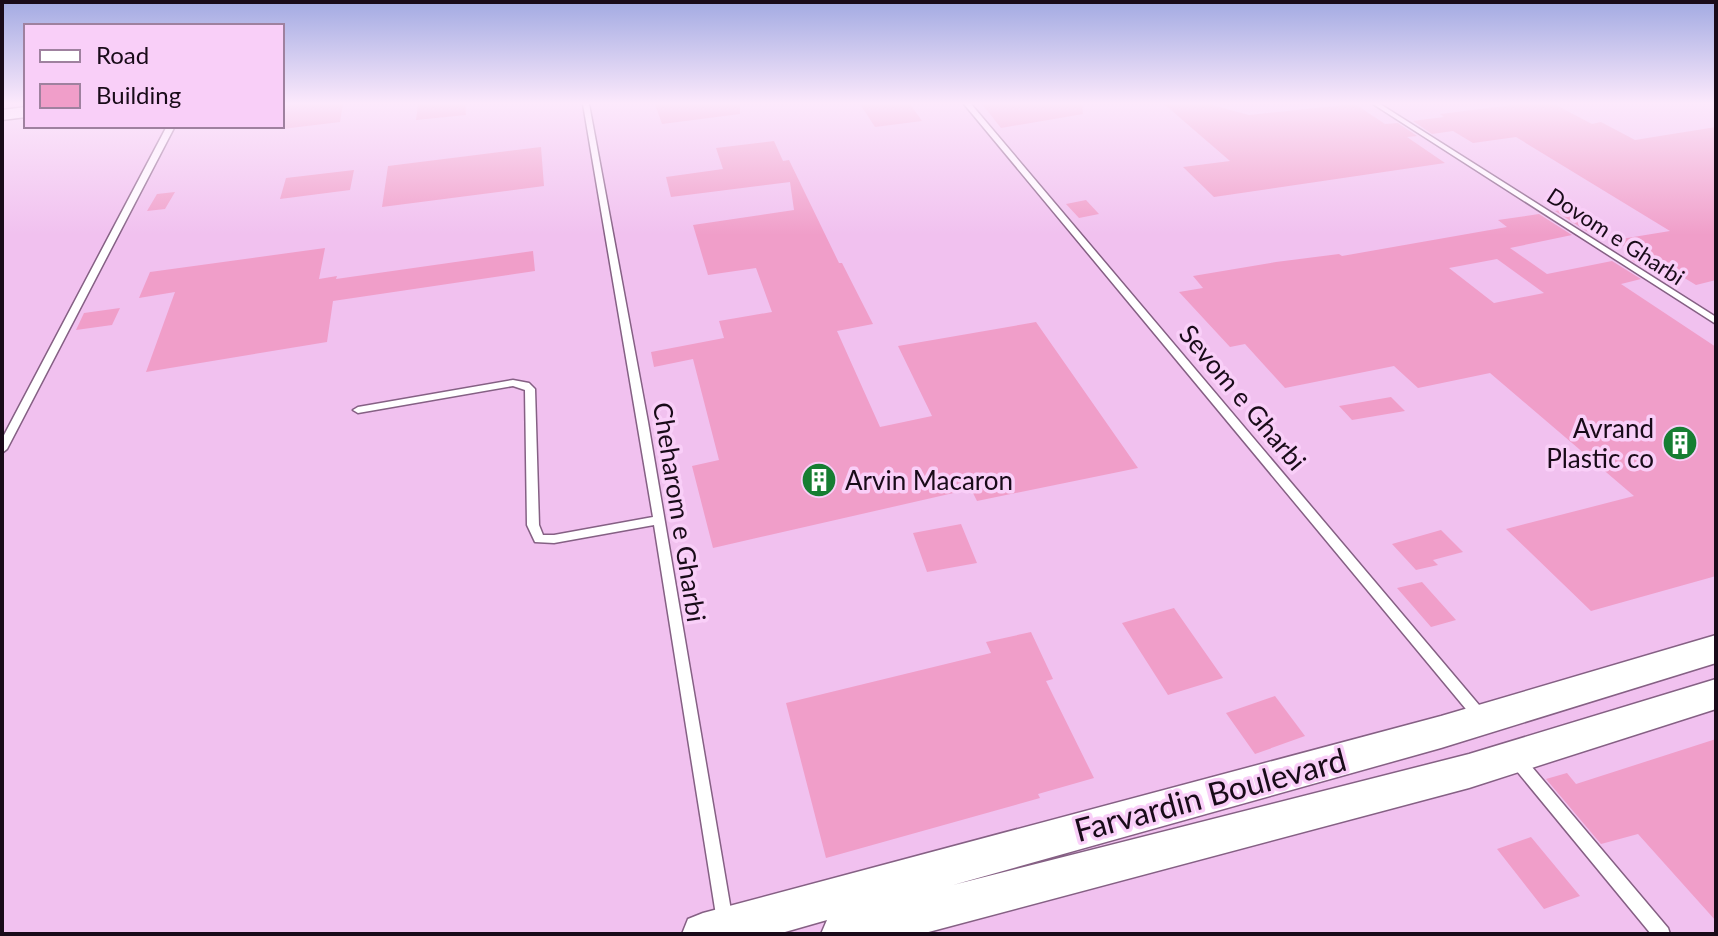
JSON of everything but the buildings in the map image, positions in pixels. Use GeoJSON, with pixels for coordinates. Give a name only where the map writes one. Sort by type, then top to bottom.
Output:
{"type":"FeatureCollection","features":[{"type":"Feature","properties":{"kind":"street","name":"Farvardin Boulevard"},"geometry":{"type":"LineString","coordinates":[[719,932],[818,900],[1441,732],[1716,649]]}},
{"type":"Feature","properties":{"kind":"street","name":"Farvardin Boulevard"},"geometry":{"type":"LineString","coordinates":[[842,934],[1469,771],[1716,694]]}},
{"type":"Feature","properties":{"kind":"street"},"geometry":{"type":"LineString","coordinates":[[1534,704],[1518,715],[1515,721],[1520,730],[1530,736],[1568,741]]}},
{"type":"Feature","properties":{"kind":"street"},"geometry":{"type":"LineString","coordinates":[[1483,719],[1515,758]]}},
{"type":"Feature","properties":{"kind":"street"},"geometry":{"type":"LineString","coordinates":[[1441,732],[1470,733],[1481,742],[1482,760],[1469,771]]}},
{"type":"Feature","properties":{"kind":"street"},"geometry":{"type":"LineString","coordinates":[[780,934],[778,928],[784,918],[818,900]]}},
{"type":"Feature","properties":{"kind":"lane"},"geometry":{"type":"LineString","coordinates":[[2,449],[160,148]]}},
{"type":"Feature","properties":{"kind":"lane","name":"Cheharom e Gharbi"},"geometry":{"type":"LineString","coordinates":[[594,148],[659,520],[719,932]]}},
{"type":"Feature","properties":{"kind":"lane","name":"Sevom e Gharbi"},"geometry":{"type":"LineString","coordinates":[[1004,148],[1483,719]]}},
{"type":"Feature","properties":{"kind":"lane","name":"Dovom e Gharbi"},"geometry":{"type":"LineString","coordinates":[[1444,148],[1716,321]]}},
{"type":"Feature","properties":{"kind":"lane"},"geometry":{"type":"LineString","coordinates":[[358,410],[513,383],[525,385],[530,389],[533,525],[539,539],[659,520]]}},
{"type":"Feature","properties":{"kind":"lane"},"geometry":{"type":"LineString","coordinates":[[1515,758],[1662,934]]}},
{"type":"Feature","properties":{"kind":"shaded area"},"geometry":{"type":"Polygon","coordinates":[[[2,148],[1716,148],[1716,934],[2,934],[2,148]]]}},
{"type":"Feature","properties":{"kind":"place","name":"Avrand Plastic co"},"geometry":{"type":"Point","coordinates":[1680,443]}},
{"type":"Feature","properties":{"kind":"place","name":"Arvin Macaron"},"geometry":{"type":"Point","coordinates":[819,480]}}]}
